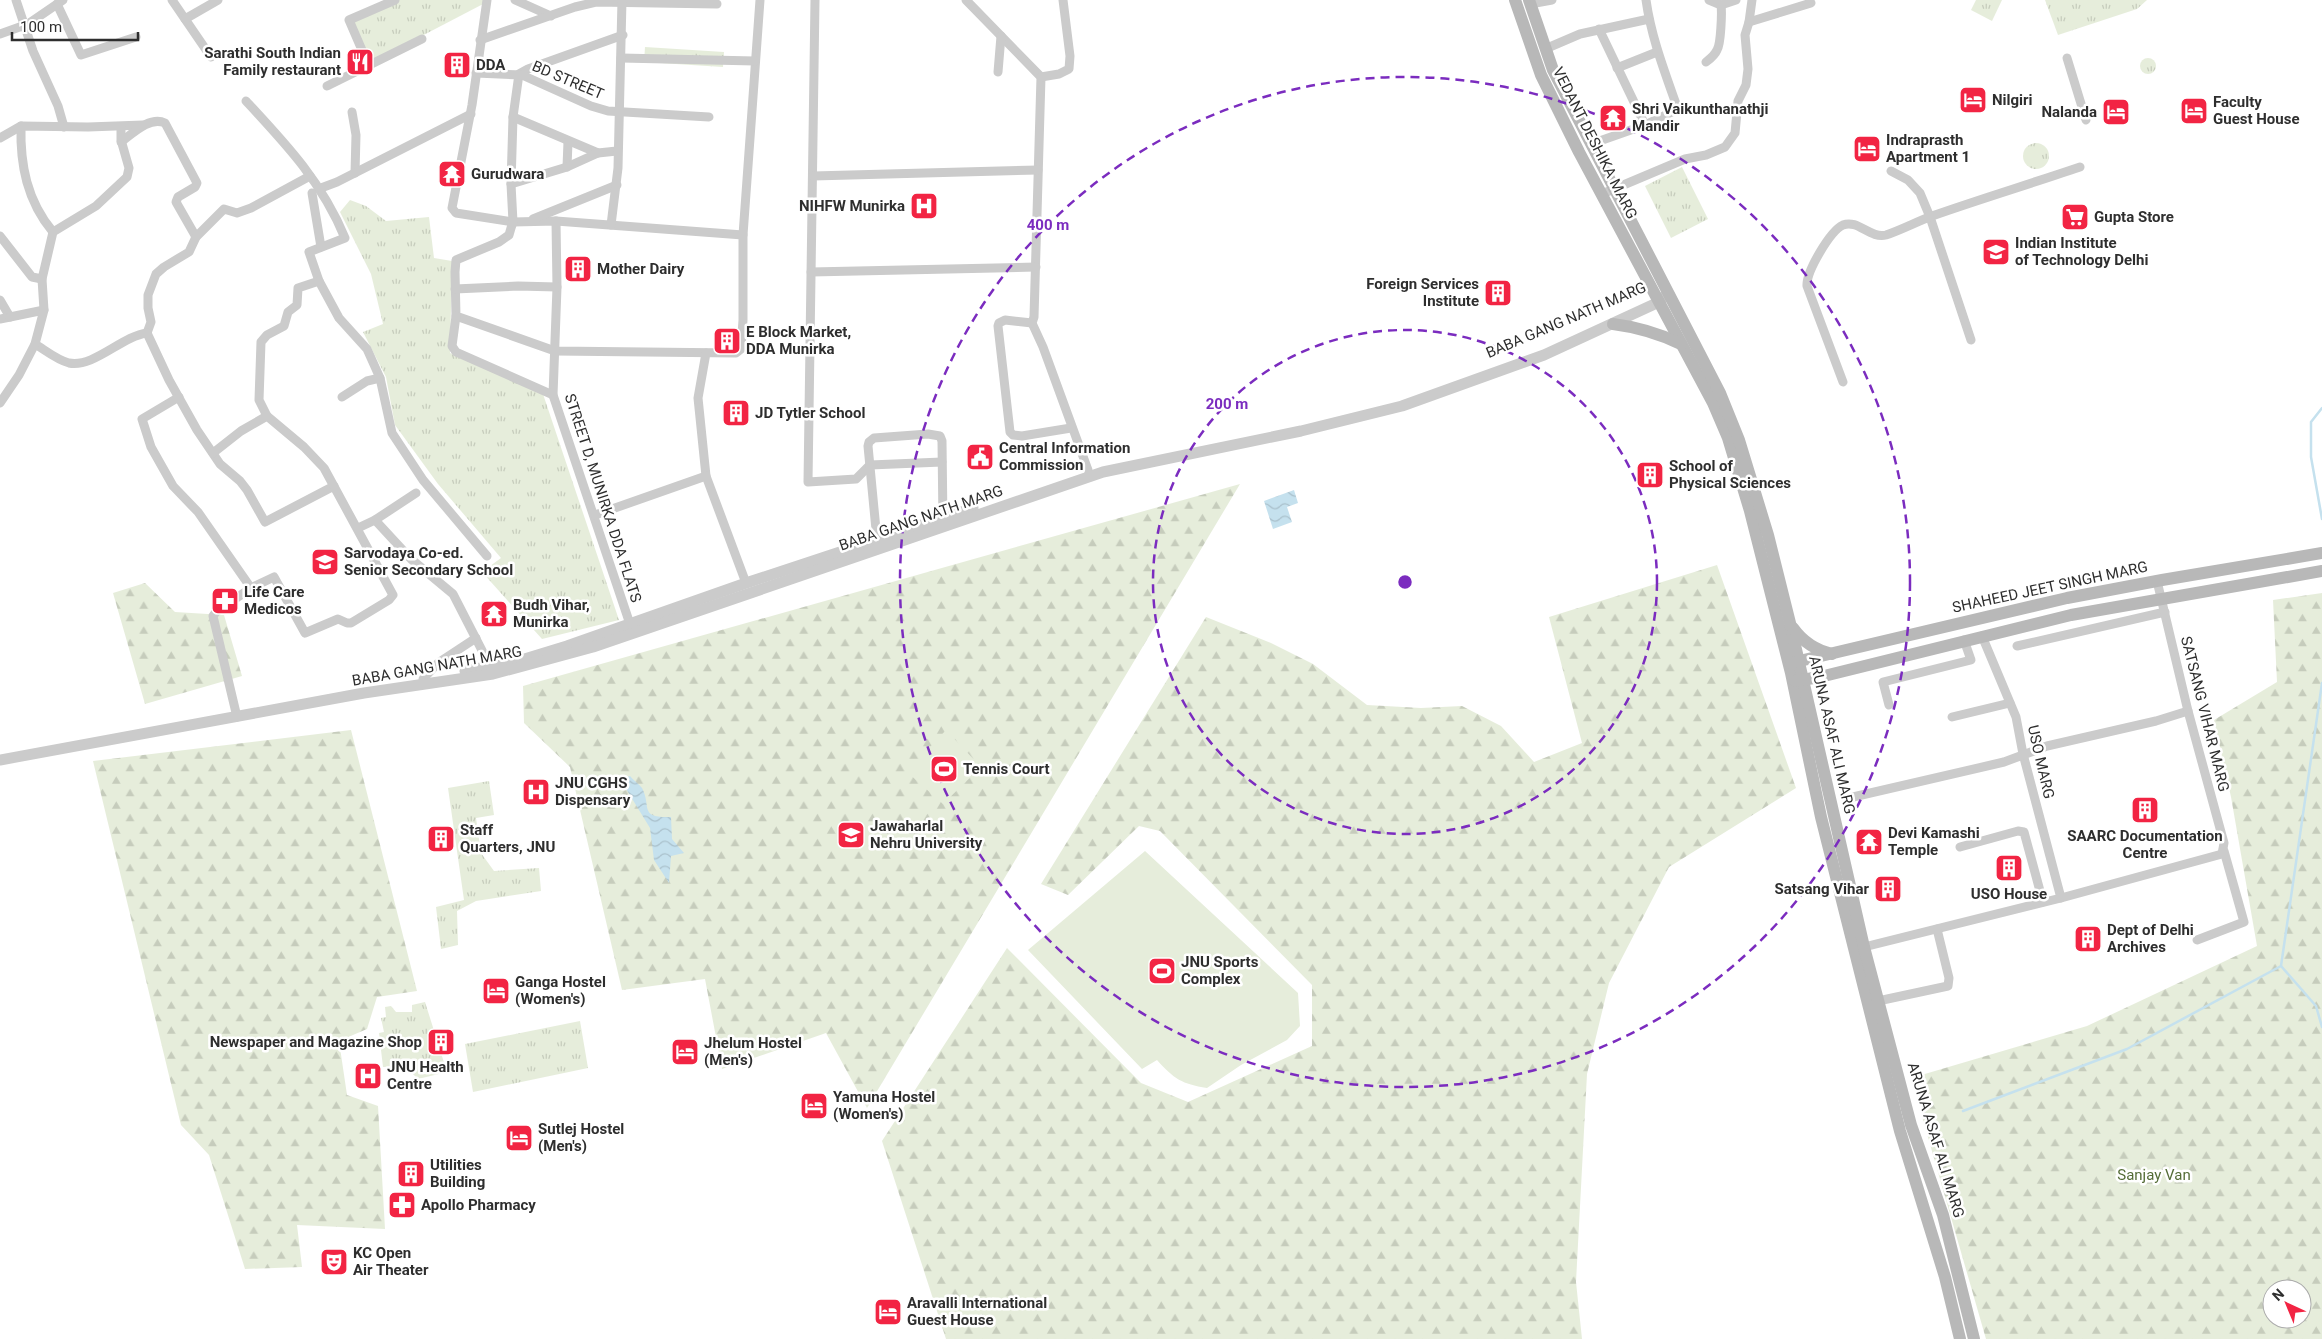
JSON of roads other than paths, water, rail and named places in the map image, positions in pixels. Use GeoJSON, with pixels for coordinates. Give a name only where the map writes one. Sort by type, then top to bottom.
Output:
{"type":"FeatureCollection","features":[{"type":"Feature","properties":{"kind":"main road","name":"VEDANT DESHIKA MARG"},"geometry":{"type":"LineString","coordinates":[[1515,0],[1541,75],[1607,191],[1661,298]]}},
{"type":"Feature","properties":{"kind":"main road","name":"VEDANT DESHIKA MARG"},"geometry":{"type":"LineString","coordinates":[[1529,2],[1553,70],[1591,144],[1607,191]]}},
{"type":"Feature","properties":{"kind":"main road","name":"ARUNA ASAF ALI MARG"},"geometry":{"type":"LineString","coordinates":[[1661,298],[1681,344],[1713,403],[1728,438],[1750,511],[1793,662],[1821,818],[1900,1131],[1945,1277],[1960,1339]]}},
{"type":"Feature","properties":{"kind":"main road","name":"ARUNA ASAF ALI MARG"},"geometry":{"type":"LineString","coordinates":[[1661,298],[1720,393],[1735,427],[1758,500],[1790,623],[1793,662]]}},
{"type":"Feature","properties":{"kind":"main road"},"geometry":{"type":"LineString","coordinates":[[1613,324],[1637,327],[1681,344]]}},
{"type":"Feature","properties":{"kind":"main road","name":"SHAHEED JEET SINGH MARG"},"geometry":{"type":"LineString","coordinates":[[1793,662],[2058,600],[2157,581],[2322,554]]}},
{"type":"Feature","properties":{"kind":"main road"},"geometry":{"type":"LineString","coordinates":[[1797,680],[2071,615],[2322,571]]}},
{"type":"Feature","properties":{"kind":"main road"},"geometry":{"type":"LineString","coordinates":[[1790,623],[1807,644],[1832,654]]}},
{"type":"Feature","properties":{"kind":"main road","name":"ARUNA ASAF ALI MARG"},"geometry":{"type":"LineString","coordinates":[[1797,680],[1834,814],[1864,947],[1911,1125],[1944,1215],[1974,1339]]}},
{"type":"Feature","properties":{"kind":"street"},"geometry":{"type":"LineString","coordinates":[[16,0],[33,51],[58,106],[64,127]]}},
{"type":"Feature","properties":{"kind":"street"},"geometry":{"type":"LineString","coordinates":[[172,0],[211,57]]}},
{"type":"Feature","properties":{"kind":"street"},"geometry":{"type":"LineString","coordinates":[[185,19],[218,0]]}},
{"type":"Feature","properties":{"kind":"street"},"geometry":{"type":"LineString","coordinates":[[368,64],[349,20],[395,0]]}},
{"type":"Feature","properties":{"kind":"street"},"geometry":{"type":"LineString","coordinates":[[487,0],[471,114],[452,208],[456,214],[513,222],[556,221],[743,235]]}},
{"type":"Feature","properties":{"kind":"street"},"geometry":{"type":"LineString","coordinates":[[515,0],[552,16]]}},
{"type":"Feature","properties":{"kind":"street"},"geometry":{"type":"LineString","coordinates":[[456,316],[554,351],[736,353],[741,349],[743,235],[760,0]]}},
{"type":"Feature","properties":{"kind":"street"},"geometry":{"type":"LineString","coordinates":[[815,0],[808,482],[833,482],[856,479],[870,465],[942,462]]}},
{"type":"Feature","properties":{"kind":"street"},"geometry":{"type":"LineString","coordinates":[[966,0],[1041,77],[1036,267],[1034,317],[1032,323],[1088,470]]}},
{"type":"Feature","properties":{"kind":"street"},"geometry":{"type":"LineString","coordinates":[[1041,77],[1059,74],[1069,69],[1070,56],[1063,0]]}},
{"type":"Feature","properties":{"kind":"street"},"geometry":{"type":"LineString","coordinates":[[1529,2],[1552,0]]}},
{"type":"Feature","properties":{"kind":"street"},"geometry":{"type":"LineString","coordinates":[[1591,144],[1671,114],[1677,107],[1657,52],[1646,0]]}},
{"type":"Feature","properties":{"kind":"street"},"geometry":{"type":"LineString","coordinates":[[1709,0],[1720,5],[1736,0]]}},
{"type":"Feature","properties":{"kind":"street"},"geometry":{"type":"LineString","coordinates":[[1607,191],[1685,159],[1706,155],[1725,147],[1735,133],[1738,101],[1746,85],[1748,69],[1744,40],[1752,0]]}},
{"type":"Feature","properties":{"kind":"street"},"geometry":{"type":"LineString","coordinates":[[480,40],[595,1],[717,4]]}},
{"type":"Feature","properties":{"kind":"street"},"geometry":{"type":"LineString","coordinates":[[611,225],[616,185],[623,35],[622,1]]}},
{"type":"Feature","properties":{"kind":"street"},"geometry":{"type":"LineString","coordinates":[[0,34],[25,26],[60,2],[81,55],[136,37]]}},
{"type":"Feature","properties":{"kind":"street"},"geometry":{"type":"LineString","coordinates":[[1749,22],[1811,3]]}},
{"type":"Feature","properties":{"kind":"street"},"geometry":{"type":"LineString","coordinates":[[1706,62],[1717,51],[1719,45],[1720,5]]}},
{"type":"Feature","properties":{"kind":"street"},"geometry":{"type":"LineString","coordinates":[[1545,49],[1580,34],[1649,19]]}},
{"type":"Feature","properties":{"kind":"street"},"geometry":{"type":"LineString","coordinates":[[1599,29],[1645,125]]}},
{"type":"Feature","properties":{"kind":"street"},"geometry":{"type":"LineString","coordinates":[[553,395],[453,350],[456,316],[456,260],[504,239],[513,222],[511,184],[514,117],[519,74],[528,68],[623,35]]}},
{"type":"Feature","properties":{"kind":"street"},"geometry":{"type":"LineString","coordinates":[[998,72],[1001,36]]}},
{"type":"Feature","properties":{"kind":"street"},"geometry":{"type":"LineString","coordinates":[[327,86],[368,64],[422,40]]}},
{"type":"Feature","properties":{"kind":"street"},"geometry":{"type":"LineString","coordinates":[[1617,68],[1657,52]]}},
{"type":"Feature","properties":{"kind":"street"},"geometry":{"type":"LineString","coordinates":[[621,58],[755,61]]}},
{"type":"Feature","properties":{"kind":"street"},"geometry":{"type":"LineString","coordinates":[[2067,58],[2086,120]]}},
{"type":"Feature","properties":{"kind":"street","name":"BD STREET"},"geometry":{"type":"LineString","coordinates":[[476,73],[519,74],[591,106],[618,112],[709,117]]}},
{"type":"Feature","properties":{"kind":"street"},"geometry":{"type":"LineString","coordinates":[[246,101],[321,188],[335,213],[344,238],[310,251],[308,254],[319,281],[339,318],[367,349],[380,378],[392,433],[423,480],[487,556]]}},
{"type":"Feature","properties":{"kind":"street"},"geometry":{"type":"LineString","coordinates":[[352,112],[356,135],[355,172]]}},
{"type":"Feature","properties":{"kind":"street"},"geometry":{"type":"LineString","coordinates":[[321,188],[471,114]]}},
{"type":"Feature","properties":{"kind":"street"},"geometry":{"type":"LineString","coordinates":[[514,117],[568,142],[598,153]]}},
{"type":"Feature","properties":{"kind":"street"},"geometry":{"type":"LineString","coordinates":[[0,138],[21,126],[121,127],[165,123],[197,183],[195,187],[178,197],[176,202],[196,237]]}},
{"type":"Feature","properties":{"kind":"street"},"geometry":{"type":"LineString","coordinates":[[121,142],[143,125]]}},
{"type":"Feature","properties":{"kind":"street"},"geometry":{"type":"LineString","coordinates":[[0,403],[19,375],[35,344],[44,310],[42,279],[52,232],[36,204],[22,170],[21,126]]}},
{"type":"Feature","properties":{"kind":"street"},"geometry":{"type":"LineString","coordinates":[[52,232],[96,206],[127,177],[130,168],[121,142],[121,127]]}},
{"type":"Feature","properties":{"kind":"street"},"geometry":{"type":"LineString","coordinates":[[567,167],[568,142]]}},
{"type":"Feature","properties":{"kind":"street"},"geometry":{"type":"LineString","coordinates":[[511,184],[567,167],[598,153],[617,150]]}},
{"type":"Feature","properties":{"kind":"street"},"geometry":{"type":"LineString","coordinates":[[1843,382],[1807,286],[1807,279],[1811,268],[1832,236],[1843,225],[1856,226],[1872,235],[1878,236],[2080,167]]}},
{"type":"Feature","properties":{"kind":"street"},"geometry":{"type":"LineString","coordinates":[[813,176],[1038,170]]}},
{"type":"Feature","properties":{"kind":"street"},"geometry":{"type":"LineString","coordinates":[[1891,171],[1915,186],[1930,217],[1971,340]]}},
{"type":"Feature","properties":{"kind":"street"},"geometry":{"type":"LineString","coordinates":[[310,176],[251,208],[237,213],[224,209],[196,237],[190,252],[164,267],[154,278],[148,300],[151,322],[147,332],[197,430],[220,464],[240,481],[247,490],[265,522],[334,486]]}},
{"type":"Feature","properties":{"kind":"street"},"geometry":{"type":"LineString","coordinates":[[528,221],[616,185]]}},
{"type":"Feature","properties":{"kind":"street"},"geometry":{"type":"LineString","coordinates":[[312,194],[321,247]]}},
{"type":"Feature","properties":{"kind":"street","name":"STREET D, MUNIRKA DDA FLATS"},"geometry":{"type":"LineString","coordinates":[[556,221],[553,395],[595,515],[631,629]]}},
{"type":"Feature","properties":{"kind":"street"},"geometry":{"type":"LineString","coordinates":[[0,236],[32,277],[42,279]]}},
{"type":"Feature","properties":{"kind":"street"},"geometry":{"type":"LineString","coordinates":[[811,272],[1036,267]]}},
{"type":"Feature","properties":{"kind":"street"},"geometry":{"type":"LineString","coordinates":[[237,714],[213,615],[251,588],[274,577],[305,633],[338,619],[351,623],[389,600],[393,595],[324,468],[309,452],[267,416],[259,400],[261,342],[265,336],[284,325],[288,312],[297,304],[298,288],[319,281]]}},
{"type":"Feature","properties":{"kind":"street"},"geometry":{"type":"LineString","coordinates":[[455,289],[518,286],[556,287]]}},
{"type":"Feature","properties":{"kind":"street","name":"BABA GANG NATH MARG"},"geometry":{"type":"LineString","coordinates":[[0,754],[352,694],[500,672],[537,664],[746,583],[877,540],[992,509],[1103,472],[1184,452],[1350,417],[1544,355],[1613,324],[1661,298]]}},
{"type":"Feature","properties":{"kind":"street","name":"BABA GANG NATH MARG"},"geometry":{"type":"LineString","coordinates":[[1479,376],[1661,298]]}},
{"type":"Feature","properties":{"kind":"street"},"geometry":{"type":"LineString","coordinates":[[0,300],[10,318]]}},
{"type":"Feature","properties":{"kind":"street"},"geometry":{"type":"LineString","coordinates":[[0,319],[44,310]]}},
{"type":"Feature","properties":{"kind":"street"},"geometry":{"type":"LineString","coordinates":[[1032,323],[1005,320],[998,326],[1010,432],[1013,435],[1022,436],[1071,428]]}},
{"type":"Feature","properties":{"kind":"street"},"geometry":{"type":"LineString","coordinates":[[35,344],[65,362],[76,363],[89,360],[124,340],[147,332]]}},
{"type":"Feature","properties":{"kind":"street"},"geometry":{"type":"LineString","coordinates":[[706,353],[698,398],[706,476],[746,583]]}},
{"type":"Feature","properties":{"kind":"street"},"geometry":{"type":"LineString","coordinates":[[342,397],[367,381],[380,378]]}},
{"type":"Feature","properties":{"kind":"street"},"geometry":{"type":"LineString","coordinates":[[179,397],[142,419],[151,447],[173,486],[198,512],[251,588]]}},
{"type":"Feature","properties":{"kind":"street"},"geometry":{"type":"LineString","coordinates":[[213,453],[241,431],[267,416]]}},
{"type":"Feature","properties":{"kind":"street"},"geometry":{"type":"LineString","coordinates":[[877,540],[868,446],[871,440],[928,434],[937,434],[942,438],[943,523]]}},
{"type":"Feature","properties":{"kind":"street","name":"BABA GANG NATH MARG"},"geometry":{"type":"LineString","coordinates":[[352,694],[490,666],[631,629],[943,523],[1088,470],[1119,461],[1184,452]]}},
{"type":"Feature","properties":{"kind":"street"},"geometry":{"type":"LineString","coordinates":[[595,515],[706,476]]}},
{"type":"Feature","properties":{"kind":"street"},"geometry":{"type":"LineString","coordinates":[[358,528],[376,520],[416,493]]}},
{"type":"Feature","properties":{"kind":"street"},"geometry":{"type":"LineString","coordinates":[[376,520],[411,559],[452,594],[490,666]]}},
{"type":"Feature","properties":{"kind":"street","name":"SATSANG VIHAR MARG"},"geometry":{"type":"LineString","coordinates":[[2157,581],[2188,711],[2224,843],[2223,852],[2244,922],[2198,940]]}},
{"type":"Feature","properties":{"kind":"street"},"geometry":{"type":"LineString","coordinates":[[2017,646],[2165,612]]}},
{"type":"Feature","properties":{"kind":"street","name":"USO MARG"},"geometry":{"type":"LineString","coordinates":[[1982,636],[2019,728],[2023,754],[2061,898]]}},
{"type":"Feature","properties":{"kind":"street"},"geometry":{"type":"LineString","coordinates":[[423,679],[438,663],[476,638]]}},
{"type":"Feature","properties":{"kind":"street"},"geometry":{"type":"LineString","coordinates":[[1889,705],[1883,682],[1971,660],[1964,640]]}},
{"type":"Feature","properties":{"kind":"street"},"geometry":{"type":"LineString","coordinates":[[1952,717],[2010,703]]}},
{"type":"Feature","properties":{"kind":"street"},"geometry":{"type":"LineString","coordinates":[[1854,797],[2004,762],[2047,746],[2156,722],[2188,711]]}},
{"type":"Feature","properties":{"kind":"street","name":"BABA GANG NATH MARG"},"geometry":{"type":"LineString","coordinates":[[0,760],[132,733]]}},
{"type":"Feature","properties":{"kind":"street"},"geometry":{"type":"LineString","coordinates":[[1821,818],[1834,814]]}},
{"type":"Feature","properties":{"kind":"street"},"geometry":{"type":"LineString","coordinates":[[1960,846],[2018,831],[2024,832],[2043,902]]}},
{"type":"Feature","properties":{"kind":"street"},"geometry":{"type":"LineString","coordinates":[[1864,947],[2061,898],[2223,852]]}},
{"type":"Feature","properties":{"kind":"street"},"geometry":{"type":"LineString","coordinates":[[1878,1001],[1948,986],[1949,978],[1936,929]]}},
{"type":"Feature","properties":{"kind":"water"},"geometry":{"type":"Polygon","coordinates":[[[1294,490],[1298,503],[1287,507],[1292,522],[1273,529],[1264,501],[1294,490]]]}},
{"type":"Feature","properties":{"kind":"water"},"geometry":{"type":"Polygon","coordinates":[[[630,776],[642,788],[650,813],[654,816],[671,817],[672,839],[684,853],[671,856],[669,883],[654,860],[650,828],[620,779],[630,776]]]}},
{"type":"Feature","properties":{"kind":"waterway"},"geometry":{"type":"LineString","coordinates":[[2322,408],[2311,422],[2311,457],[2322,519]]}},
{"type":"Feature","properties":{"kind":"waterway"},"geometry":{"type":"LineString","coordinates":[[1963,1111],[2127,1049],[2281,966],[2322,683]]}},
{"type":"Feature","properties":{"kind":"waterway"},"geometry":{"type":"LineString","coordinates":[[2281,966],[2316,1006],[2322,1027]]}},
{"type":"Feature","properties":{"kind":"place","name":"Sarathi South Indian Family restaurant"},"geometry":{"type":"Point","coordinates":[360,62]}},
{"type":"Feature","properties":{"kind":"place","name":"DDA"},"geometry":{"type":"Point","coordinates":[457,65]}},
{"type":"Feature","properties":{"kind":"place","name":"Nilgiri"},"geometry":{"type":"Point","coordinates":[1973,100]}},
{"type":"Feature","properties":{"kind":"place","name":"Faculty Guest House"},"geometry":{"type":"Point","coordinates":[2194,111]}},
{"type":"Feature","properties":{"kind":"place","name":"Nalanda"},"geometry":{"type":"Point","coordinates":[2116,112]}},
{"type":"Feature","properties":{"kind":"place","name":"Shri Vaikunthanathji Mandir"},"geometry":{"type":"Point","coordinates":[1613,118]}},
{"type":"Feature","properties":{"kind":"place","name":"Indraprasth Apartment 1"},"geometry":{"type":"Point","coordinates":[1867,149]}},
{"type":"Feature","properties":{"kind":"place","name":"Gurudwara"},"geometry":{"type":"Point","coordinates":[452,174]}},
{"type":"Feature","properties":{"kind":"place","name":"NIHFW Munirka"},"geometry":{"type":"Point","coordinates":[924,206]}},
{"type":"Feature","properties":{"kind":"place","name":"Gupta Store"},"geometry":{"type":"Point","coordinates":[2075,217]}},
{"type":"Feature","properties":{"kind":"place","name":"Indian Institute of Technology Delhi"},"geometry":{"type":"Point","coordinates":[1996,252]}},
{"type":"Feature","properties":{"kind":"place","name":"Mother Dairy"},"geometry":{"type":"Point","coordinates":[578,269]}},
{"type":"Feature","properties":{"kind":"place","name":"Foreign Services Institute"},"geometry":{"type":"Point","coordinates":[1498,293]}},
{"type":"Feature","properties":{"kind":"place","name":"E Block Market, DDA Munirka"},"geometry":{"type":"Point","coordinates":[727,341]}},
{"type":"Feature","properties":{"kind":"place","name":"JD Tytler School"},"geometry":{"type":"Point","coordinates":[736,413]}},
{"type":"Feature","properties":{"kind":"place","name":"Central Information Commission"},"geometry":{"type":"Point","coordinates":[980,457]}},
{"type":"Feature","properties":{"kind":"place","name":"School of Physical Sciences"},"geometry":{"type":"Point","coordinates":[1650,475]}},
{"type":"Feature","properties":{"kind":"place","name":"Sarvodaya Co-ed. Senior Secondary School"},"geometry":{"type":"Point","coordinates":[325,562]}},
{"type":"Feature","properties":{"kind":"place","name":"Life Care Medicos"},"geometry":{"type":"Point","coordinates":[225,601]}},
{"type":"Feature","properties":{"kind":"place","name":"Budh Vihar, Munirka"},"geometry":{"type":"Point","coordinates":[494,614]}},
{"type":"Feature","properties":{"kind":"place","name":"Tennis Court"},"geometry":{"type":"Point","coordinates":[944,769]}},
{"type":"Feature","properties":{"kind":"place","name":"JNU CGHS Dispensary"},"geometry":{"type":"Point","coordinates":[536,792]}},
{"type":"Feature","properties":{"kind":"place","name":"SAARC Documentation Centre"},"geometry":{"type":"Point","coordinates":[2145,810]}},
{"type":"Feature","properties":{"kind":"place","name":"Jawaharlal Nehru University"},"geometry":{"type":"Point","coordinates":[851,835]}},
{"type":"Feature","properties":{"kind":"place","name":"Staff Quarters, JNU"},"geometry":{"type":"Point","coordinates":[441,839]}},
{"type":"Feature","properties":{"kind":"place","name":"Devi Kamashi Temple"},"geometry":{"type":"Point","coordinates":[1869,842]}},
{"type":"Feature","properties":{"kind":"place","name":"USO House"},"geometry":{"type":"Point","coordinates":[2009,868]}},
{"type":"Feature","properties":{"kind":"place","name":"Satsang Vihar"},"geometry":{"type":"Point","coordinates":[1888,889]}},
{"type":"Feature","properties":{"kind":"place","name":"Dept of Delhi Archives"},"geometry":{"type":"Point","coordinates":[2088,939]}},
{"type":"Feature","properties":{"kind":"place","name":"JNU Sports Complex"},"geometry":{"type":"Point","coordinates":[1162,971]}},
{"type":"Feature","properties":{"kind":"place","name":"Ganga Hostel (Women's)"},"geometry":{"type":"Point","coordinates":[496,991]}},
{"type":"Feature","properties":{"kind":"place","name":"Newspaper and Magazine Shop"},"geometry":{"type":"Point","coordinates":[441,1042]}},
{"type":"Feature","properties":{"kind":"place","name":"Jhelum Hostel (Men's)"},"geometry":{"type":"Point","coordinates":[685,1052]}},
{"type":"Feature","properties":{"kind":"place","name":"JNU Health Centre"},"geometry":{"type":"Point","coordinates":[368,1076]}},
{"type":"Feature","properties":{"kind":"place","name":"Yamuna Hostel (Women's)"},"geometry":{"type":"Point","coordinates":[814,1106]}},
{"type":"Feature","properties":{"kind":"place","name":"Sutlej Hostel (Men's)"},"geometry":{"type":"Point","coordinates":[519,1138]}},
{"type":"Feature","properties":{"kind":"place","name":"Utilities Building"},"geometry":{"type":"Point","coordinates":[411,1174]}},
{"type":"Feature","properties":{"kind":"place","name":"Apollo Pharmacy"},"geometry":{"type":"Point","coordinates":[402,1205]}},
{"type":"Feature","properties":{"kind":"place","name":"KC Open Air Theater"},"geometry":{"type":"Point","coordinates":[334,1262]}},
{"type":"Feature","properties":{"kind":"place","name":"Aravalli International Guest House"},"geometry":{"type":"Point","coordinates":[888,1312]}},
{"type":"Feature","properties":{"kind":"park label","name":"Sanjay Van"},"geometry":{"type":"Point","coordinates":[2154,1175]}}]}
